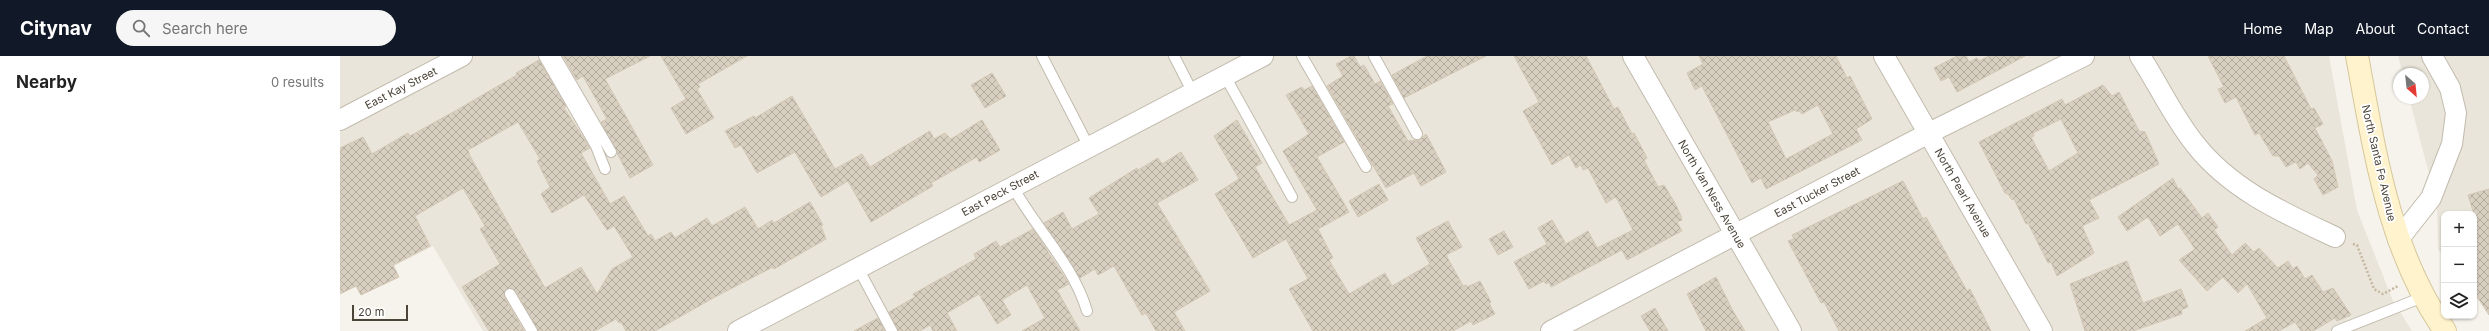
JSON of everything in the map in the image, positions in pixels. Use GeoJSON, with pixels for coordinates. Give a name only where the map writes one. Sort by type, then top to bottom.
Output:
{"type":"FeatureCollection","features":[{"type":"Feature","properties":{"kind":"main road","name":"North Santa Fe Avenue"},"geometry":{"type":"LineString","coordinates":[[2357,56],[2378,170],[2398,240],[2413,277],[2443,330]]}},
{"type":"Feature","properties":{"kind":"street","name":"East Kay Street"},"geometry":{"type":"LineString","coordinates":[[340,120],[462,56]]}},
{"type":"Feature","properties":{"kind":"street","name":"East Peck Street"},"geometry":{"type":"LineString","coordinates":[[738,331],[1263,56]]}},
{"type":"Feature","properties":{"kind":"street","name":"North Van Ness Avenue"},"geometry":{"type":"LineString","coordinates":[[1633,56],[1791,331]]}},
{"type":"Feature","properties":{"kind":"street","name":"North Pearl Avenue"},"geometry":{"type":"LineString","coordinates":[[1884,56],[2042,331]]}},
{"type":"Feature","properties":{"kind":"street","name":"East Tucker Street"},"geometry":{"type":"LineString","coordinates":[[1551,331],[1929,133],[2084,56]]}},
{"type":"Feature","properties":{"kind":"street"},"geometry":{"type":"LineString","coordinates":[[2140,56],[2195,144],[2224,174],[2259,200],[2335,238]]}},
{"type":"Feature","properties":{"kind":"street"},"geometry":{"type":"LineString","coordinates":[[2398,240],[2431,198],[2452,144],[2456,113],[2450,88],[2432,56]]}},
{"type":"Feature","properties":{"kind":"lane"},"geometry":{"type":"LineString","coordinates":[[544,56],[596,146],[604,169]]}},
{"type":"Feature","properties":{"kind":"lane"},"geometry":{"type":"LineString","coordinates":[[555,56],[611,152]]}},
{"type":"Feature","properties":{"kind":"lane"},"geometry":{"type":"LineString","coordinates":[[1042,56],[1090,147]]}},
{"type":"Feature","properties":{"kind":"lane"},"geometry":{"type":"LineString","coordinates":[[1174,56],[1193,92]]}},
{"type":"Feature","properties":{"kind":"lane"},"geometry":{"type":"LineString","coordinates":[[1302,56],[1366,167]]}},
{"type":"Feature","properties":{"kind":"lane"},"geometry":{"type":"LineString","coordinates":[[1374,56],[1417,134]]}},
{"type":"Feature","properties":{"kind":"lane"},"geometry":{"type":"LineString","coordinates":[[1225,76],[1292,197]]}},
{"type":"Feature","properties":{"kind":"lane"},"geometry":{"type":"LineString","coordinates":[[1013,187],[1027,214],[1070,272],[1087,311]]}},
{"type":"Feature","properties":{"kind":"lane"},"geometry":{"type":"LineString","coordinates":[[858,268],[892,331]]}},
{"type":"Feature","properties":{"kind":"lane"},"geometry":{"type":"LineString","coordinates":[[510,294],[532,331]]}},
{"type":"Feature","properties":{"kind":"lane"},"geometry":{"type":"LineString","coordinates":[[2337,331],[2424,297]]}},
{"type":"Feature","properties":{"kind":"path"},"geometry":{"type":"LineString","coordinates":[[2335,238],[2357,245],[2374,289],[2383,294],[2413,277]]}},
{"type":"Feature","properties":{"kind":"shaded area"},"geometry":{"type":"Polygon","coordinates":[[[340,56],[2329,56],[2357,210],[2393,301],[2412,331],[483,331],[433,246],[360,284],[340,245],[340,56]]]}},
{"type":"Feature","properties":{"kind":"shaded area"},"geometry":{"type":"Polygon","coordinates":[[[2398,56],[2489,56],[2489,264],[2477,224],[2477,211],[2441,211],[2441,253],[2438,250],[2437,204],[2411,104],[2429,104],[2429,68],[2401,68],[2398,56]]]}},
{"type":"Feature","properties":{"kind":"building"},"geometry":{"type":"Polygon","coordinates":[[[563,56],[650,56],[605,79],[653,165],[630,178],[601,122],[607,119],[583,76],[577,80],[563,56]]]}},
{"type":"Feature","properties":{"kind":"building"},"geometry":{"type":"Polygon","coordinates":[[[661,56],[747,56],[698,84],[700,87],[697,89],[714,118],[686,134],[671,108],[686,99],[661,56]]]}},
{"type":"Feature","properties":{"kind":"building"},"geometry":{"type":"Polygon","coordinates":[[[1351,56],[1354,56],[1360,67],[1364,65],[1375,84],[1380,81],[1393,104],[1388,106],[1408,141],[1420,140],[1426,134],[1446,172],[1421,186],[1414,173],[1386,188],[1327,86],[1343,76],[1336,64],[1351,56]]]}},
{"type":"Feature","properties":{"kind":"building"},"geometry":{"type":"Polygon","coordinates":[[[1427,56],[1486,56],[1404,98],[1392,75],[1427,56]]]}},
{"type":"Feature","properties":{"kind":"building"},"geometry":{"type":"Polygon","coordinates":[[[1514,56],[1586,56],[1614,109],[1618,107],[1632,134],[1634,133],[1647,158],[1644,160],[1658,187],[1664,185],[1675,203],[1682,220],[1677,222],[1682,231],[1627,260],[1622,250],[1551,287],[1549,282],[1546,284],[1544,281],[1529,289],[1514,262],[1547,244],[1538,228],[1552,220],[1566,244],[1588,231],[1597,248],[1633,230],[1616,197],[1606,203],[1588,168],[1583,170],[1581,165],[1576,168],[1569,155],[1552,165],[1523,111],[1539,102],[1514,56]]]}},
{"type":"Feature","properties":{"kind":"building"},"geometry":{"type":"Polygon","coordinates":[[[1699,56],[1836,56],[1847,78],[1850,76],[1872,119],[1856,129],[1862,140],[1766,189],[1761,178],[1752,183],[1702,86],[1695,90],[1687,73],[1703,64],[1699,56]],[[1818,105],[1802,114],[1795,110],[1768,122],[1786,159],[1833,134],[1818,105]]]}},
{"type":"Feature","properties":{"kind":"building"},"geometry":{"type":"Polygon","coordinates":[[[1957,56],[1966,56],[1969,62],[1977,58],[1979,61],[1989,56],[2025,56],[1957,92],[1949,77],[1941,81],[1934,68],[1957,56]]]}},
{"type":"Feature","properties":{"kind":"building"},"geometry":{"type":"Polygon","coordinates":[[[2208,56],[2284,56],[2311,109],[2314,108],[2323,124],[2315,128],[2332,161],[2338,187],[2323,195],[2314,179],[2318,175],[2308,163],[2300,169],[2296,162],[2286,167],[2279,156],[2273,156],[2259,133],[2255,135],[2236,97],[2225,103],[2218,89],[2224,87],[2208,56]]]}},
{"type":"Feature","properties":{"kind":"building"},"geometry":{"type":"Polygon","coordinates":[[[539,60],[566,106],[564,108],[590,148],[581,153],[610,204],[624,196],[648,236],[651,234],[655,241],[671,232],[675,238],[707,218],[712,226],[745,207],[758,229],[772,220],[774,223],[810,202],[823,225],[821,226],[826,239],[774,269],[773,267],[715,297],[655,331],[626,331],[621,322],[619,323],[616,319],[595,331],[538,331],[516,291],[510,288],[505,291],[504,297],[524,331],[489,331],[462,287],[500,264],[480,229],[485,226],[463,188],[415,216],[430,246],[393,265],[399,277],[361,295],[356,286],[340,294],[340,148],[363,137],[372,154],[408,133],[410,136],[455,111],[517,75],[516,73],[539,60]],[[518,122],[468,150],[545,288],[581,267],[597,294],[612,269],[633,257],[614,226],[607,230],[584,195],[552,213],[541,194],[550,187],[537,161],[540,159],[518,122]]]}},
{"type":"Feature","properties":{"kind":"building"},"geometry":{"type":"Polygon","coordinates":[[[992,73],[1006,96],[985,108],[971,85],[992,73]]]}},
{"type":"Feature","properties":{"kind":"building"},"geometry":{"type":"Polygon","coordinates":[[[2103,85],[2112,96],[2119,92],[2139,131],[2145,132],[2159,164],[2089,200],[2099,218],[2082,226],[2094,253],[2057,276],[2051,262],[2048,263],[2028,223],[2026,224],[2014,199],[2012,200],[2008,194],[2005,193],[1979,142],[2062,99],[2065,105],[2103,85]],[[2061,119],[2033,133],[2034,136],[2031,137],[2049,171],[2078,153],[2061,119]]]}},
{"type":"Feature","properties":{"kind":"building"},"geometry":{"type":"Polygon","coordinates":[[[1312,86],[1344,142],[1317,157],[1349,212],[1318,229],[1333,258],[1329,260],[1349,294],[1385,273],[1392,286],[1430,264],[1416,238],[1448,221],[1462,247],[1446,255],[1463,286],[1466,285],[1467,287],[1480,281],[1491,302],[1489,303],[1495,314],[1473,325],[1471,321],[1453,331],[1313,331],[1289,289],[1308,279],[1286,239],[1253,258],[1215,194],[1239,179],[1214,136],[1237,120],[1262,163],[1255,167],[1289,225],[1317,210],[1283,151],[1309,134],[1286,95],[1302,87],[1304,90],[1312,86]]]}},
{"type":"Feature","properties":{"kind":"building"},"geometry":{"type":"Polygon","coordinates":[[[792,96],[835,169],[862,154],[870,167],[930,131],[934,139],[945,133],[951,139],[982,120],[1000,150],[979,162],[977,157],[931,183],[933,186],[871,222],[848,181],[821,197],[795,152],[757,173],[741,145],[735,148],[725,131],[754,116],[755,118],[792,96]]]}},
{"type":"Feature","properties":{"kind":"building"},"geometry":{"type":"Polygon","coordinates":[[[1181,152],[1198,180],[1157,203],[1210,291],[1174,312],[1185,331],[1156,331],[1146,313],[1142,315],[1114,266],[1098,275],[1095,269],[1080,278],[1044,223],[1063,212],[1072,229],[1099,214],[1089,198],[1137,168],[1138,170],[1158,158],[1162,164],[1181,152]]]}},
{"type":"Feature","properties":{"kind":"building"},"geometry":{"type":"Polygon","coordinates":[[[2173,178],[2178,189],[2180,188],[2202,218],[2208,213],[2218,227],[2214,230],[2232,255],[2245,243],[2254,252],[2259,248],[2278,268],[2288,261],[2293,269],[2297,266],[2305,279],[2312,275],[2323,292],[2333,288],[2351,315],[2337,321],[2335,318],[2313,331],[2301,331],[2295,322],[2279,331],[2245,331],[2267,318],[2247,284],[2238,293],[2223,277],[2207,291],[2179,260],[2195,249],[2178,224],[2160,236],[2148,217],[2127,231],[2118,217],[2173,178]]]}},
{"type":"Feature","properties":{"kind":"building"},"geometry":{"type":"Polygon","coordinates":[[[1903,181],[1923,219],[1926,217],[1967,291],[1970,289],[1991,331],[1839,331],[1824,302],[1821,303],[1788,241],[1794,239],[1792,235],[1903,181]]]}},
{"type":"Feature","properties":{"kind":"building"},"geometry":{"type":"Polygon","coordinates":[[[1379,184],[1388,200],[1358,217],[1349,201],[1379,184]]]}},
{"type":"Feature","properties":{"kind":"building"},"geometry":{"type":"Polygon","coordinates":[[[2489,189],[2489,315],[2477,297],[2477,211],[2473,211],[2468,195],[2489,189]]]}},
{"type":"Feature","properties":{"kind":"building"},"geometry":{"type":"Polygon","coordinates":[[[1033,229],[1069,284],[1057,290],[1080,331],[1022,331],[1045,318],[1027,285],[1002,300],[1011,315],[997,324],[979,294],[947,313],[957,331],[933,331],[930,325],[920,331],[898,331],[889,312],[915,297],[913,294],[976,259],[974,254],[996,241],[1000,247],[1033,229]]]}},
{"type":"Feature","properties":{"kind":"building"},"geometry":{"type":"Polygon","coordinates":[[[1504,231],[1513,247],[1498,255],[1489,239],[1504,231]]]}},
{"type":"Feature","properties":{"kind":"building"},"geometry":{"type":"Polygon","coordinates":[[[2127,261],[2143,303],[2181,289],[2188,307],[2181,310],[2182,314],[2133,331],[2085,331],[2070,284],[2127,261]]]}},
{"type":"Feature","properties":{"kind":"building"},"geometry":{"type":"Polygon","coordinates":[[[1716,277],[1745,331],[1706,331],[1687,294],[1716,277]]]}},
{"type":"Feature","properties":{"kind":"building"},"geometry":{"type":"Polygon","coordinates":[[[1655,308],[1668,331],[1650,331],[1641,316],[1655,308]]]}},
{"type":"Feature","properties":{"kind":"building"},"geometry":{"type":"Polygon","coordinates":[[[878,318],[885,331],[854,331],[878,318]]]}}]}
